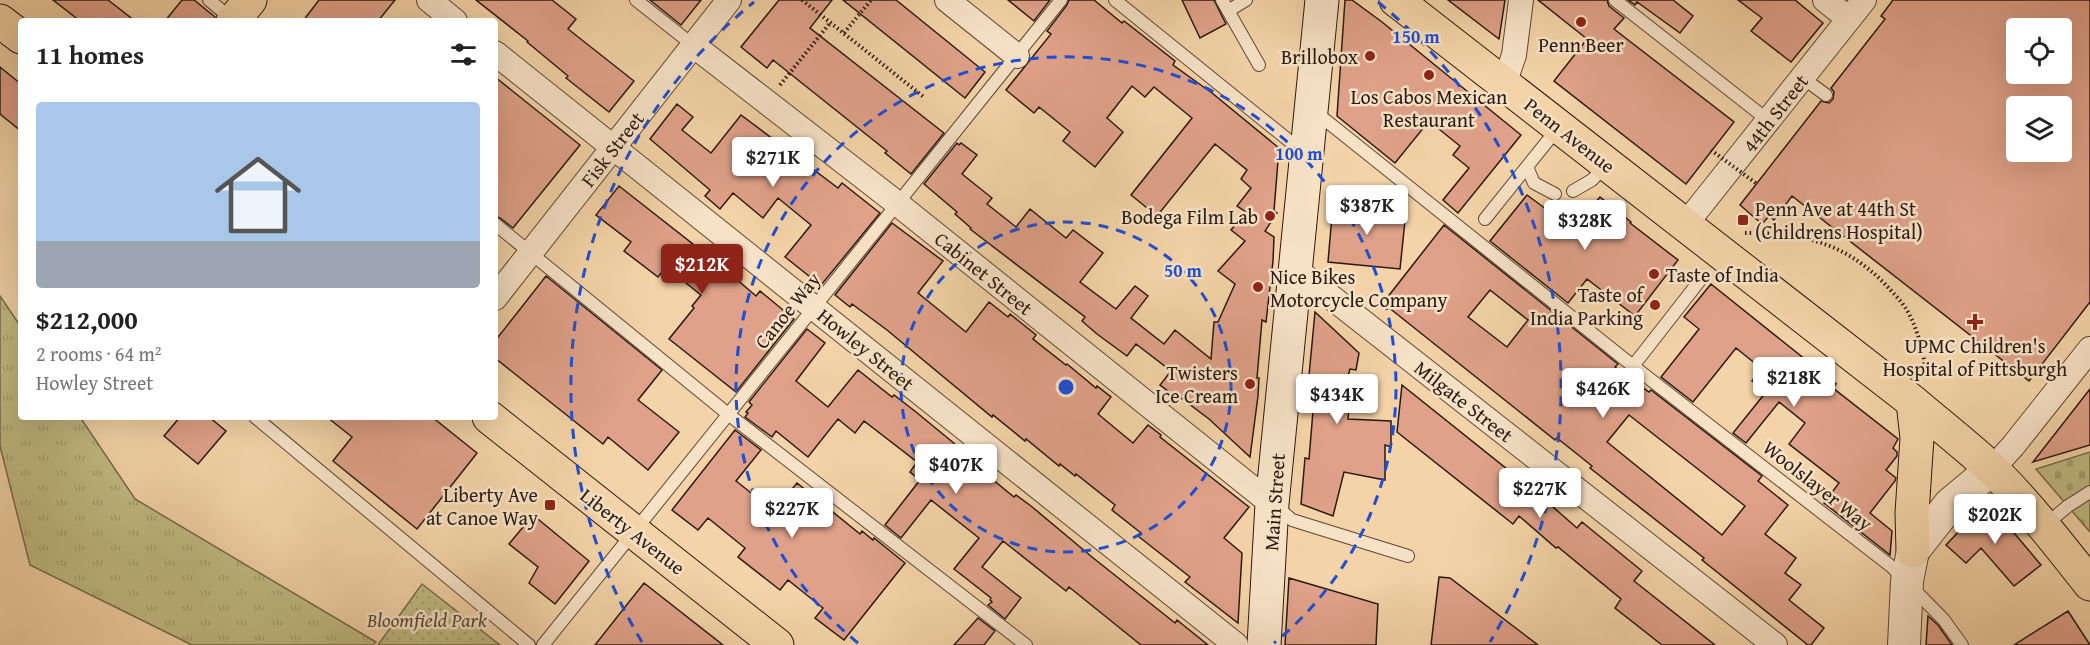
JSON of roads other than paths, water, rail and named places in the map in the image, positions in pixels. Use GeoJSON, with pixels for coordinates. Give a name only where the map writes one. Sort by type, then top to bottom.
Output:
{"type":"FeatureCollection","features":[{"type":"Feature","properties":{"kind":"main road","name":"Main Street"},"geometry":{"type":"LineString","coordinates":[[1264,645],[1272,504],[1322,0]]}},
{"type":"Feature","properties":{"kind":"main road","name":"Penn Avenue"},"geometry":{"type":"LineString","coordinates":[[1396,0],[1685,225],[1920,390],[2044,525],[2090,584]]}},
{"type":"Feature","properties":{"kind":"main road"},"geometry":{"type":"LineString","coordinates":[[0,21],[18,35]]}},
{"type":"Feature","properties":{"kind":"main road"},"geometry":{"type":"LineString","coordinates":[[1910,566],[1920,390]]}},
{"type":"Feature","properties":{"kind":"main road","name":"Liberty Avenue"},"geometry":{"type":"LineString","coordinates":[[493,420],[777,645]]}},
{"type":"Feature","properties":{"kind":"street"},"geometry":{"type":"LineString","coordinates":[[429,0],[451,18]]}},
{"type":"Feature","properties":{"kind":"street","name":"Fisk Street"},"geometry":{"type":"LineString","coordinates":[[498,294],[729,0]]}},
{"type":"Feature","properties":{"kind":"street"},"geometry":{"type":"LineString","coordinates":[[947,0],[1017,56]]}},
{"type":"Feature","properties":{"kind":"street"},"geometry":{"type":"LineString","coordinates":[[1504,84],[1514,54],[1521,0]]}},
{"type":"Feature","properties":{"kind":"street"},"geometry":{"type":"LineString","coordinates":[[1825,0],[1856,9]]}},
{"type":"Feature","properties":{"kind":"street","name":"44th Street"},"geometry":{"type":"LineString","coordinates":[[1685,225],[1856,9]]}},
{"type":"Feature","properties":{"kind":"street","name":"Cabinet Street"},"geometry":{"type":"LineString","coordinates":[[693,45],[897,204],[1272,504]]}},
{"type":"Feature","properties":{"kind":"street","name":"Howley Street"},"geometry":{"type":"LineString","coordinates":[[498,55],[1236,645]]}},
{"type":"Feature","properties":{"kind":"street","name":"Milgate Street"},"geometry":{"type":"LineString","coordinates":[[1294,268],[1774,645]]}},
{"type":"Feature","properties":{"kind":"street"},"geometry":{"type":"LineString","coordinates":[[1904,645],[1910,566],[1950,504],[1992,469],[2013,446],[2090,349]]}},
{"type":"Feature","properties":{"kind":"lane"},"geometry":{"type":"LineString","coordinates":[[636,0],[693,45]]}},
{"type":"Feature","properties":{"kind":"lane","name":"Canoe Way"},"geometry":{"type":"LineString","coordinates":[[543,645],[1062,0]]}},
{"type":"Feature","properties":{"kind":"lane"},"geometry":{"type":"LineString","coordinates":[[1115,0],[1307,155]]}},
{"type":"Feature","properties":{"kind":"lane"},"geometry":{"type":"LineString","coordinates":[[1246,0],[1225,5],[1259,65]]}},
{"type":"Feature","properties":{"kind":"lane"},"geometry":{"type":"LineString","coordinates":[[1615,0],[1769,121]]}},
{"type":"Feature","properties":{"kind":"lane"},"geometry":{"type":"LineString","coordinates":[[1803,78],[1826,95]]}},
{"type":"Feature","properties":{"kind":"lane","name":"Woolslayer Way"},"geometry":{"type":"LineString","coordinates":[[1310,108],[1633,366],[1883,560],[1910,566],[1962,645]]}},
{"type":"Feature","properties":{"kind":"lane"},"geometry":{"type":"LineString","coordinates":[[1485,219],[1559,127]]}},
{"type":"Feature","properties":{"kind":"lane"},"geometry":{"type":"LineString","coordinates":[[1573,191],[1592,180],[1607,164]]}},
{"type":"Feature","properties":{"kind":"lane"},"geometry":{"type":"LineString","coordinates":[[1527,167],[1534,183],[1556,194]]}},
{"type":"Feature","properties":{"kind":"lane"},"geometry":{"type":"LineString","coordinates":[[498,226],[728,414],[1026,645]]}},
{"type":"Feature","properties":{"kind":"lane"},"geometry":{"type":"LineString","coordinates":[[1633,366],[1701,279]]}},
{"type":"Feature","properties":{"kind":"lane"},"geometry":{"type":"LineString","coordinates":[[259,420],[529,645]]}},
{"type":"Feature","properties":{"kind":"lane"},"geometry":{"type":"LineString","coordinates":[[2044,525],[2090,492]]}},
{"type":"Feature","properties":{"kind":"lane"},"geometry":{"type":"LineString","coordinates":[[1272,504],[1292,520],[1408,556]]}},
{"type":"Feature","properties":{"kind":"place","name":"Penn Beer"},"geometry":{"type":"Point","coordinates":[1581,22]}},
{"type":"Feature","properties":{"kind":"place","name":"Brillobox"},"geometry":{"type":"Point","coordinates":[1370,56]}},
{"type":"Feature","properties":{"kind":"place","name":"Los Cabos Mexican Restaurant"},"geometry":{"type":"Point","coordinates":[1429,75]}},
{"type":"Feature","properties":{"kind":"place","name":"Bodega Film Lab"},"geometry":{"type":"Point","coordinates":[1270,216]}},
{"type":"Feature","properties":{"kind":"place","name":"Penn Ave at 44th St (Childrens Hospital)"},"geometry":{"type":"Point","coordinates":[1743,220]}},
{"type":"Feature","properties":{"kind":"place","name":"Taste of India"},"geometry":{"type":"Point","coordinates":[1654,274]}},
{"type":"Feature","properties":{"kind":"place","name":"Nice Bikes Motorcycle Company"},"geometry":{"type":"Point","coordinates":[1258,287]}},
{"type":"Feature","properties":{"kind":"place","name":"Taste of India Parking"},"geometry":{"type":"Point","coordinates":[1655,305]}},
{"type":"Feature","properties":{"kind":"place","name":"UPMC Children's Hospital of Pittsburgh"},"geometry":{"type":"Point","coordinates":[1975,322]}},
{"type":"Feature","properties":{"kind":"place","name":"Twisters Ice Cream"},"geometry":{"type":"Point","coordinates":[1250,384]}},
{"type":"Feature","properties":{"kind":"place","name":"Liberty Ave at Canoe Way"},"geometry":{"type":"Point","coordinates":[550,505]}},
{"type":"Feature","properties":{"kind":"park label","name":"Bloomfield Park"},"geometry":{"type":"Point","coordinates":[427,619]}}]}
